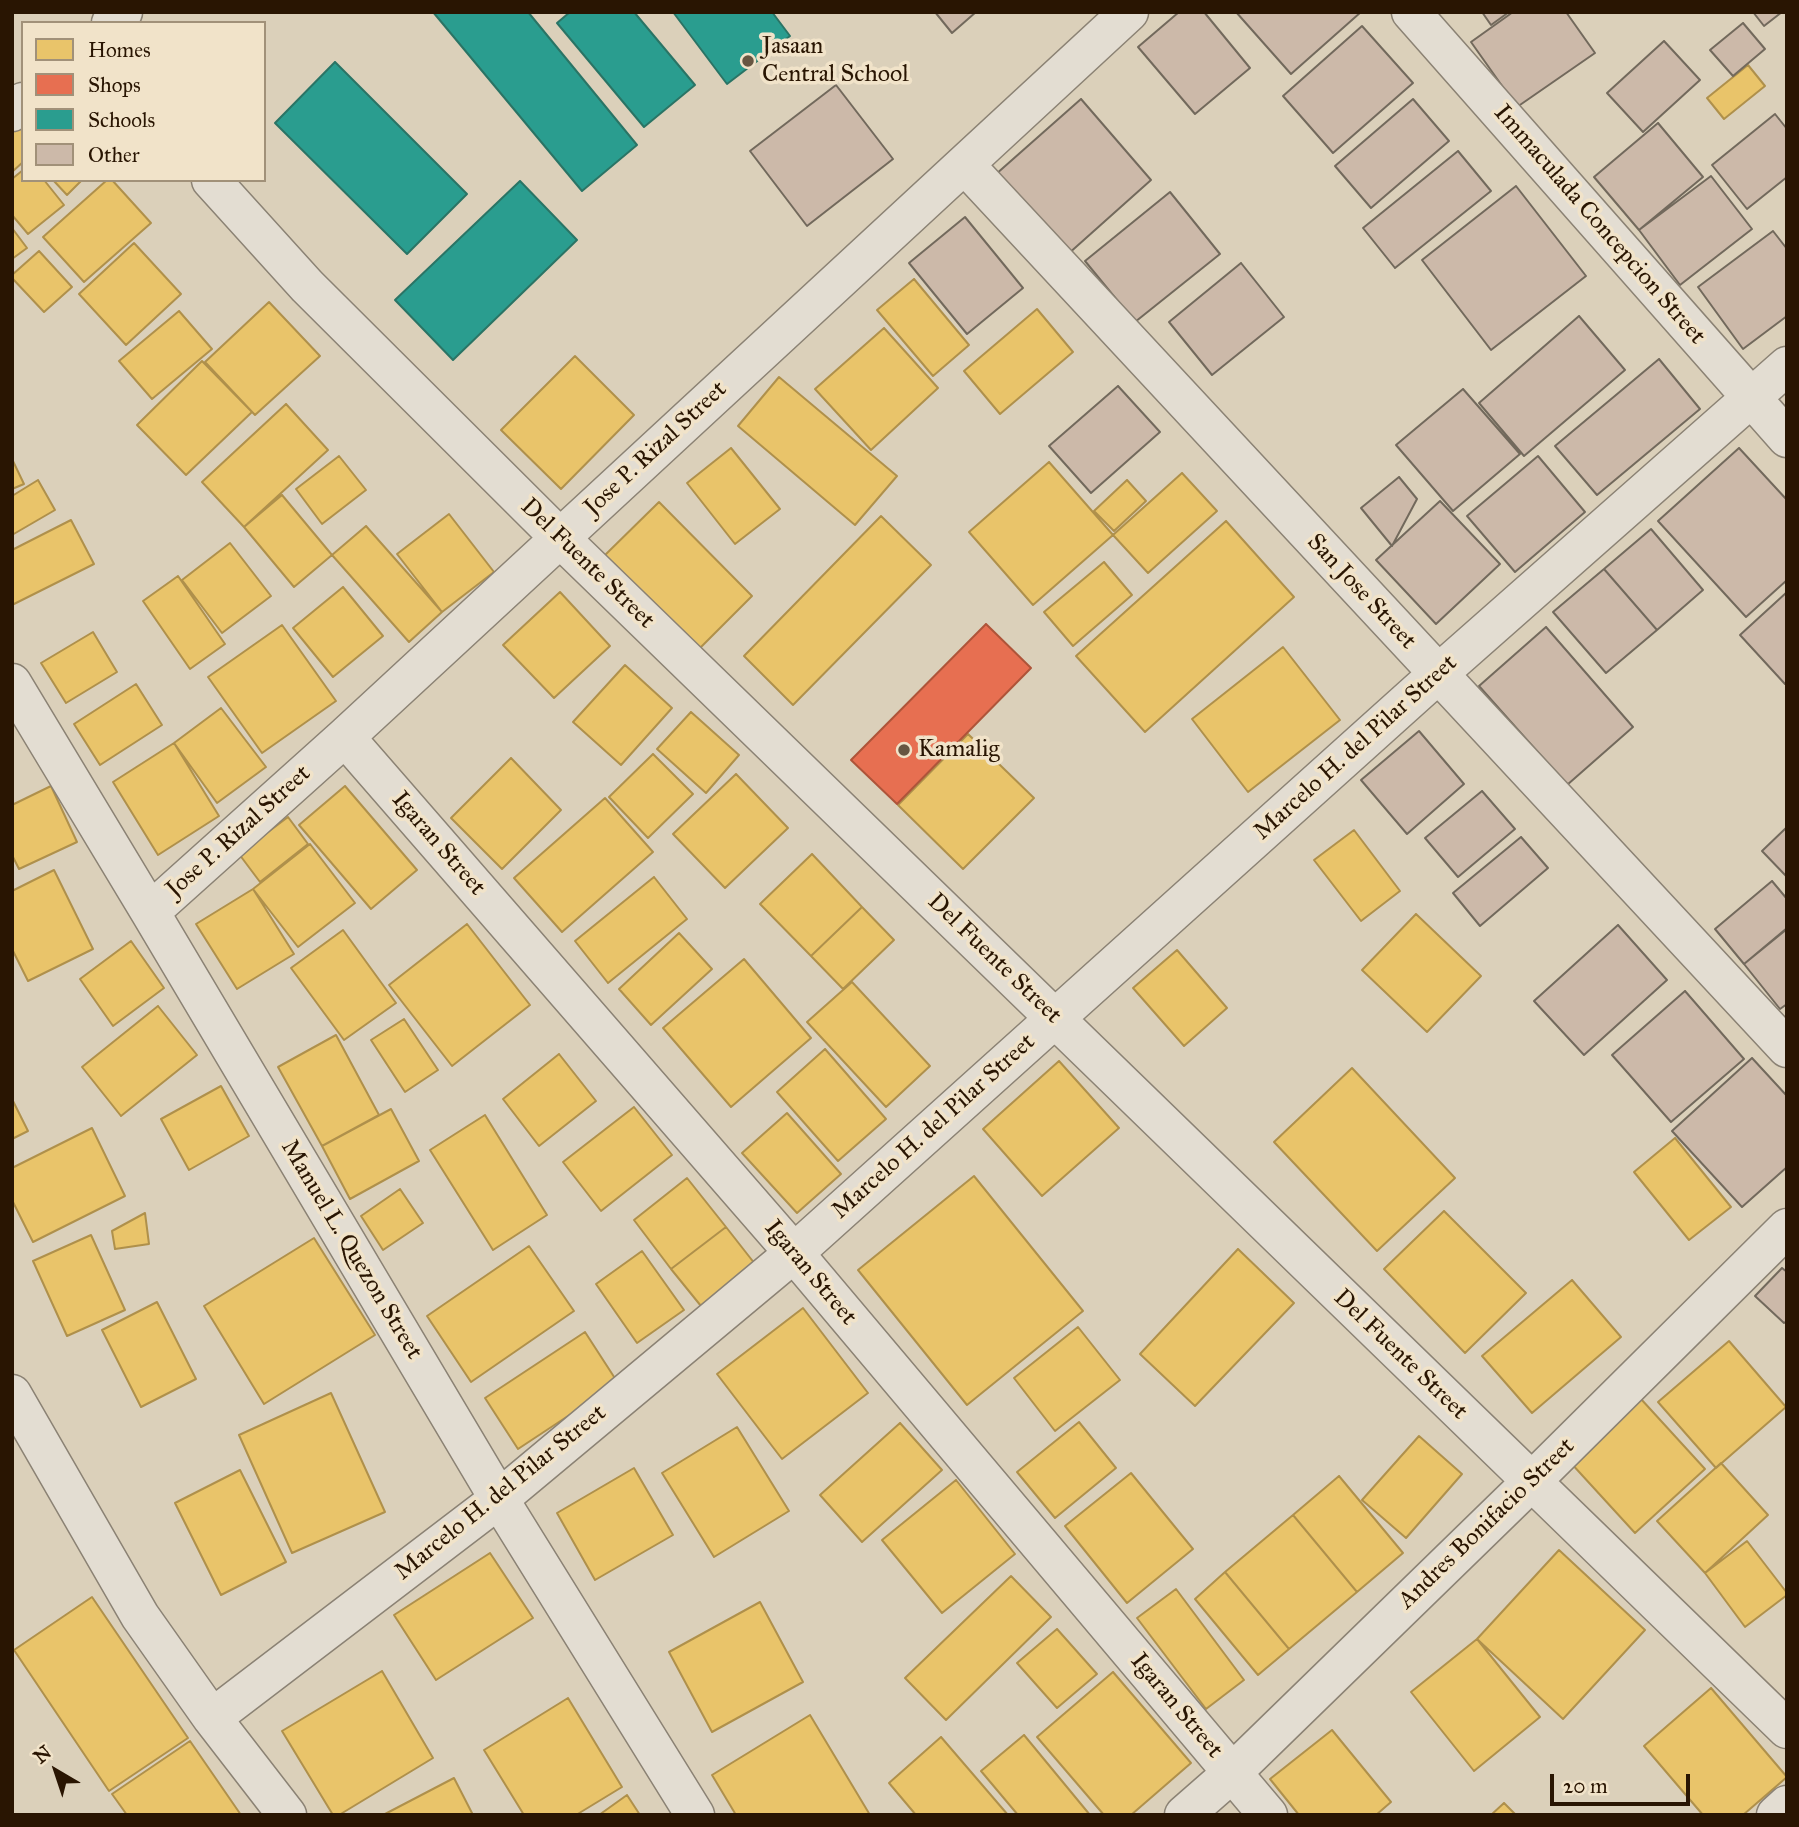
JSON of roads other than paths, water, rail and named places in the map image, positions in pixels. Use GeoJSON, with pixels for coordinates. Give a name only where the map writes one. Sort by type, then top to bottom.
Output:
{"type":"FeatureCollection","features":[{"type":"Feature","properties":{"kind":"street","name":"Jose P. Rizal Street"},"geometry":{"type":"LineString","coordinates":[[150,912],[345,737],[1129,12]]}},
{"type":"Feature","properties":{"kind":"street","name":"Immaculada Concepcion Street"},"geometry":{"type":"LineString","coordinates":[[1411,12],[1787,438]]}},
{"type":"Feature","properties":{"kind":"street","name":"San Jose Street"},"geometry":{"type":"LineString","coordinates":[[965,165],[1787,1048]]}},
{"type":"Feature","properties":{"kind":"street","name":"Del Fuente Street"},"geometry":{"type":"LineString","coordinates":[[213,182],[307,286],[560,538],[1787,1729]]}},
{"type":"Feature","properties":{"kind":"street","name":"Marcelo H. del Pilar Street"},"geometry":{"type":"LineString","coordinates":[[212,1718],[499,1499],[794,1253],[1438,674],[1787,366]]}},
{"type":"Feature","properties":{"kind":"street","name":"Manuel L. Quezon Street"},"geometry":{"type":"LineString","coordinates":[[12,683],[499,1499],[695,1815]]}},
{"type":"Feature","properties":{"kind":"street","name":"Igaran Street"},"geometry":{"type":"LineString","coordinates":[[345,737],[794,1253],[1268,1815]]}},
{"type":"Feature","properties":{"kind":"street","name":"Andres Bonifacio Street"},"geometry":{"type":"LineString","coordinates":[[1184,1815],[1232,1773],[1531,1482],[1787,1228]]}},
{"type":"Feature","properties":{"kind":"street"},"geometry":{"type":"LineString","coordinates":[[12,1394],[140,1616],[212,1718],[287,1815]]}},
{"type":"Feature","properties":{"kind":"street"},"geometry":{"type":"LineString","coordinates":[[1776,1815],[1787,1805]]}},
{"type":"Feature","properties":{"kind":"place","name":"Jasaan Central School"},"geometry":{"type":"Point","coordinates":[748,61]}},
{"type":"Feature","properties":{"kind":"place","name":"Kamalig"},"geometry":{"type":"Point","coordinates":[904,750]}}]}
